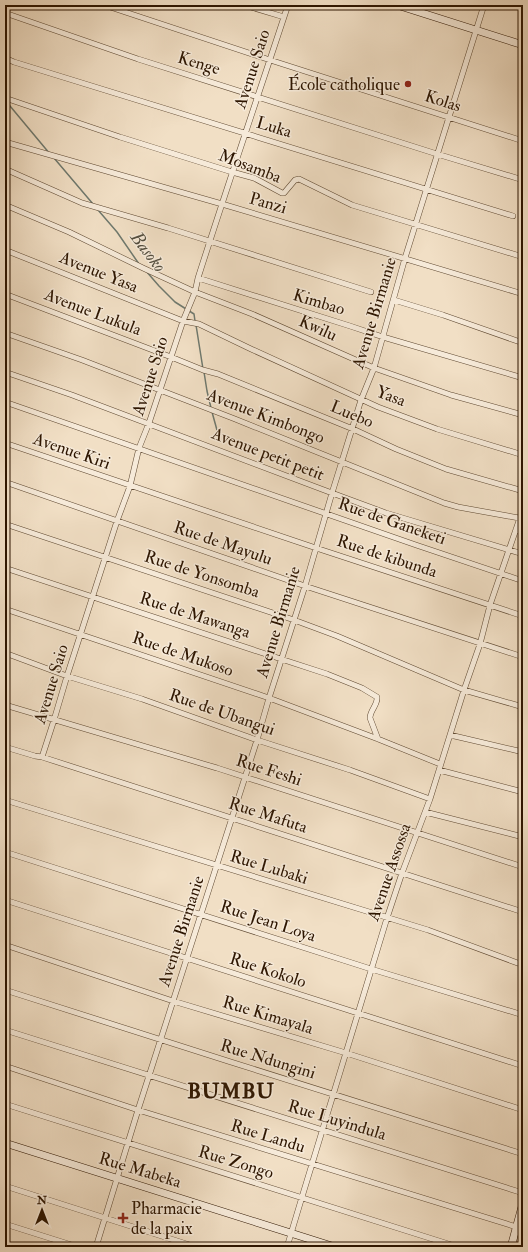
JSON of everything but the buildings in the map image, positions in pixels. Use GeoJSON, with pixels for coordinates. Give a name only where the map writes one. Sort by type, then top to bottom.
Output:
{"type":"FeatureCollection","features":[{"type":"Feature","properties":{"kind":"street","name":"Kolas"},"geometry":{"type":"LineString","coordinates":[[104,5],[523,141]]}},
{"type":"Feature","properties":{"kind":"street"},"geometry":{"type":"LineString","coordinates":[[244,5],[284,17]]}},
{"type":"Feature","properties":{"kind":"street","name":"Avenue Saio"},"geometry":{"type":"LineString","coordinates":[[42,757],[117,521],[130,486],[139,448],[149,424],[159,390],[195,292],[198,278],[232,172],[288,5]]}},
{"type":"Feature","properties":{"kind":"street"},"geometry":{"type":"LineString","coordinates":[[397,5],[523,45]]}},
{"type":"Feature","properties":{"kind":"street","name":"Avenue Birmanie"},"geometry":{"type":"LineString","coordinates":[[96,1247],[138,1110],[257,740],[361,400],[374,368],[405,258],[484,5]]}},
{"type":"Feature","properties":{"kind":"street","name":"Kenge"},"geometry":{"type":"LineString","coordinates":[[5,13],[138,59],[523,180]]}},
{"type":"Feature","properties":{"kind":"street","name":"Luka"},"geometry":{"type":"LineString","coordinates":[[5,58],[513,216]]}},
{"type":"Feature","properties":{"kind":"street","name":"Mosamba"},"geometry":{"type":"LineString","coordinates":[[5,98],[254,178],[284,193],[295,180],[298,179],[352,205],[523,257]]}},
{"type":"Feature","properties":{"kind":"street","name":"Panzi"},"geometry":{"type":"LineString","coordinates":[[5,142],[222,204],[523,294]]}},
{"type":"Feature","properties":{"kind":"street"},"geometry":{"type":"LineString","coordinates":[[5,169],[82,203],[371,292]]}},
{"type":"Feature","properties":{"kind":"street","name":"Kwilu"},"geometry":{"type":"LineString","coordinates":[[5,205],[69,232],[195,292],[252,314],[374,368],[451,395],[523,414]]}},
{"type":"Feature","properties":{"kind":"street","name":"Avenue Yasa"},"geometry":{"type":"LineString","coordinates":[[5,250],[185,321]]}},
{"type":"Feature","properties":{"kind":"street","name":"Kimbao"},"geometry":{"type":"LineString","coordinates":[[198,278],[383,337],[523,378]]}},
{"type":"Feature","properties":{"kind":"street","name":"Avenue Lukula"},"geometry":{"type":"LineString","coordinates":[[5,294],[172,357]]}},
{"type":"Feature","properties":{"kind":"street"},"geometry":{"type":"LineString","coordinates":[[394,300],[444,315],[523,343]]}},
{"type":"Feature","properties":{"kind":"street","name":"Yasa"},"geometry":{"type":"LineString","coordinates":[[185,321],[199,324],[251,350],[378,407],[523,455]]}},
{"type":"Feature","properties":{"kind":"street","name":"Avenue Kimbongo"},"geometry":{"type":"LineString","coordinates":[[5,334],[82,360],[242,421],[444,503],[519,518]]}},
{"type":"Feature","properties":{"kind":"street","name":"Luebo"},"geometry":{"type":"LineString","coordinates":[[172,357],[353,429],[396,449],[446,469],[523,491]]}},
{"type":"Feature","properties":{"kind":"street","name":"Avenue petit petit"},"geometry":{"type":"LineString","coordinates":[[5,372],[72,394],[386,513],[523,554]]}},
{"type":"Feature","properties":{"kind":"street","name":"Rue de Ganeketi"},"geometry":{"type":"LineString","coordinates":[[5,402],[523,581]]}},
{"type":"Feature","properties":{"kind":"street","name":"Avenue Kiri"},"geometry":{"type":"LineString","coordinates":[[5,443],[242,523]]}},
{"type":"Feature","properties":{"kind":"street","name":"Rue de Mayulu"},"geometry":{"type":"LineString","coordinates":[[5,482],[305,586],[523,657]]}},
{"type":"Feature","properties":{"kind":"street","name":"Avenue Assossa"},"geometry":{"type":"LineString","coordinates":[[287,1247],[387,918],[416,833],[430,799],[440,764],[480,644],[490,606],[523,509]]}},
{"type":"Feature","properties":{"kind":"street","name":"Rue de kibunda"},"geometry":{"type":"LineString","coordinates":[[242,523],[523,616]]}},
{"type":"Feature","properties":{"kind":"street","name":"Rue de Yonsomba"},"geometry":{"type":"LineString","coordinates":[[5,524],[294,620],[337,636],[464,690],[523,707]]}},
{"type":"Feature","properties":{"kind":"street"},"geometry":{"type":"LineString","coordinates":[[516,529],[523,531]]}},
{"type":"Feature","properties":{"kind":"street","name":"Rue de Mawanga"},"geometry":{"type":"LineString","coordinates":[[5,568],[282,658],[362,688],[375,695],[377,700],[370,718],[378,739]]}},
{"type":"Feature","properties":{"kind":"street","name":"Rue de Mukoso"},"geometry":{"type":"LineString","coordinates":[[5,609],[269,698],[440,764]]}},
{"type":"Feature","properties":{"kind":"street","name":"Rue de Ubangui"},"geometry":{"type":"LineString","coordinates":[[5,653],[67,676],[142,699],[430,799]]}},
{"type":"Feature","properties":{"kind":"street","name":"Rue Feshi"},"geometry":{"type":"LineString","coordinates":[[5,705],[210,766],[523,867]]}},
{"type":"Feature","properties":{"kind":"street"},"geometry":{"type":"LineString","coordinates":[[450,735],[523,752]]}},
{"type":"Feature","properties":{"kind":"street","name":"Rue Mafuta"},"geometry":{"type":"LineString","coordinates":[[5,747],[42,757],[523,912]]}},
{"type":"Feature","properties":{"kind":"street"},"geometry":{"type":"LineString","coordinates":[[439,770],[523,792]]}},
{"type":"Feature","properties":{"kind":"street","name":"Rue Lubaki"},"geometry":{"type":"LineString","coordinates":[[5,800],[428,930],[523,965]]}},
{"type":"Feature","properties":{"kind":"street"},"geometry":{"type":"LineString","coordinates":[[425,812],[523,836]]}},
{"type":"Feature","properties":{"kind":"street","name":"Rue Jean Loya"},"geometry":{"type":"LineString","coordinates":[[5,852],[372,969],[523,1015]]}},
{"type":"Feature","properties":{"kind":"street","name":"Rue Kokolo"},"geometry":{"type":"LineString","coordinates":[[5,900],[523,1066]]}},
{"type":"Feature","properties":{"kind":"street","name":"Rue Kimayala"},"geometry":{"type":"LineString","coordinates":[[5,945],[173,1001],[346,1053],[523,1110]]}},
{"type":"Feature","properties":{"kind":"street","name":"Rue Ndungini"},"geometry":{"type":"LineString","coordinates":[[5,990],[523,1154]]}},
{"type":"Feature","properties":{"kind":"street","name":"Rue Luyindula"},"geometry":{"type":"LineString","coordinates":[[5,1030],[523,1193]]}},
{"type":"Feature","properties":{"kind":"street","name":"Rue Landu"},"geometry":{"type":"LineString","coordinates":[[5,1066],[138,1110],[520,1228]]}},
{"type":"Feature","properties":{"kind":"street","name":"Rue Zongo"},"geometry":{"type":"LineString","coordinates":[[5,1104],[458,1247]]}},
{"type":"Feature","properties":{"kind":"street","name":"Rue Mabeka"},"geometry":{"type":"LineString","coordinates":[[5,1143],[335,1247]]}},
{"type":"Feature","properties":{"kind":"street"},"geometry":{"type":"LineString","coordinates":[[5,1186],[196,1247]]}},
{"type":"Feature","properties":{"kind":"street"},"geometry":{"type":"LineString","coordinates":[[511,1247],[520,1228],[523,1203]]}},
{"type":"Feature","properties":{"kind":"street"},"geometry":{"type":"LineString","coordinates":[[5,1224],[78,1247]]}},
{"type":"Feature","properties":{"kind":"waterway","name":"Basoko"},"geometry":{"type":"LineString","coordinates":[[5,100],[50,154]]}},
{"type":"Feature","properties":{"kind":"waterway","name":"Basoko"},"geometry":{"type":"LineString","coordinates":[[54,158],[93,204]]}},
{"type":"Feature","properties":{"kind":"waterway","name":"Basoko"},"geometry":{"type":"LineString","coordinates":[[98,210],[117,232],[139,264]]}},
{"type":"Feature","properties":{"kind":"waterway","name":"Basoko"},"geometry":{"type":"LineString","coordinates":[[146,271],[175,302],[194,314],[195,321]]}},
{"type":"Feature","properties":{"kind":"waterway","name":"Basoko"},"geometry":{"type":"LineString","coordinates":[[196,325],[203,369]]}},
{"type":"Feature","properties":{"kind":"waterway","name":"Basoko"},"geometry":{"type":"LineString","coordinates":[[204,372],[211,408]]}},
{"type":"Feature","properties":{"kind":"waterway","name":"Basoko"},"geometry":{"type":"LineString","coordinates":[[212,412],[220,441]]}},
{"type":"Feature","properties":{"kind":"place","name":"École catholique"},"geometry":{"type":"Point","coordinates":[408,84]}},
{"type":"Feature","properties":{"kind":"place","name":"Pharmacie de la paix"},"geometry":{"type":"Point","coordinates":[123,1218]}},
{"type":"Feature","properties":{"kind":"district","name":"BUMBU"},"geometry":{"type":"Point","coordinates":[231,1091]}}]}
